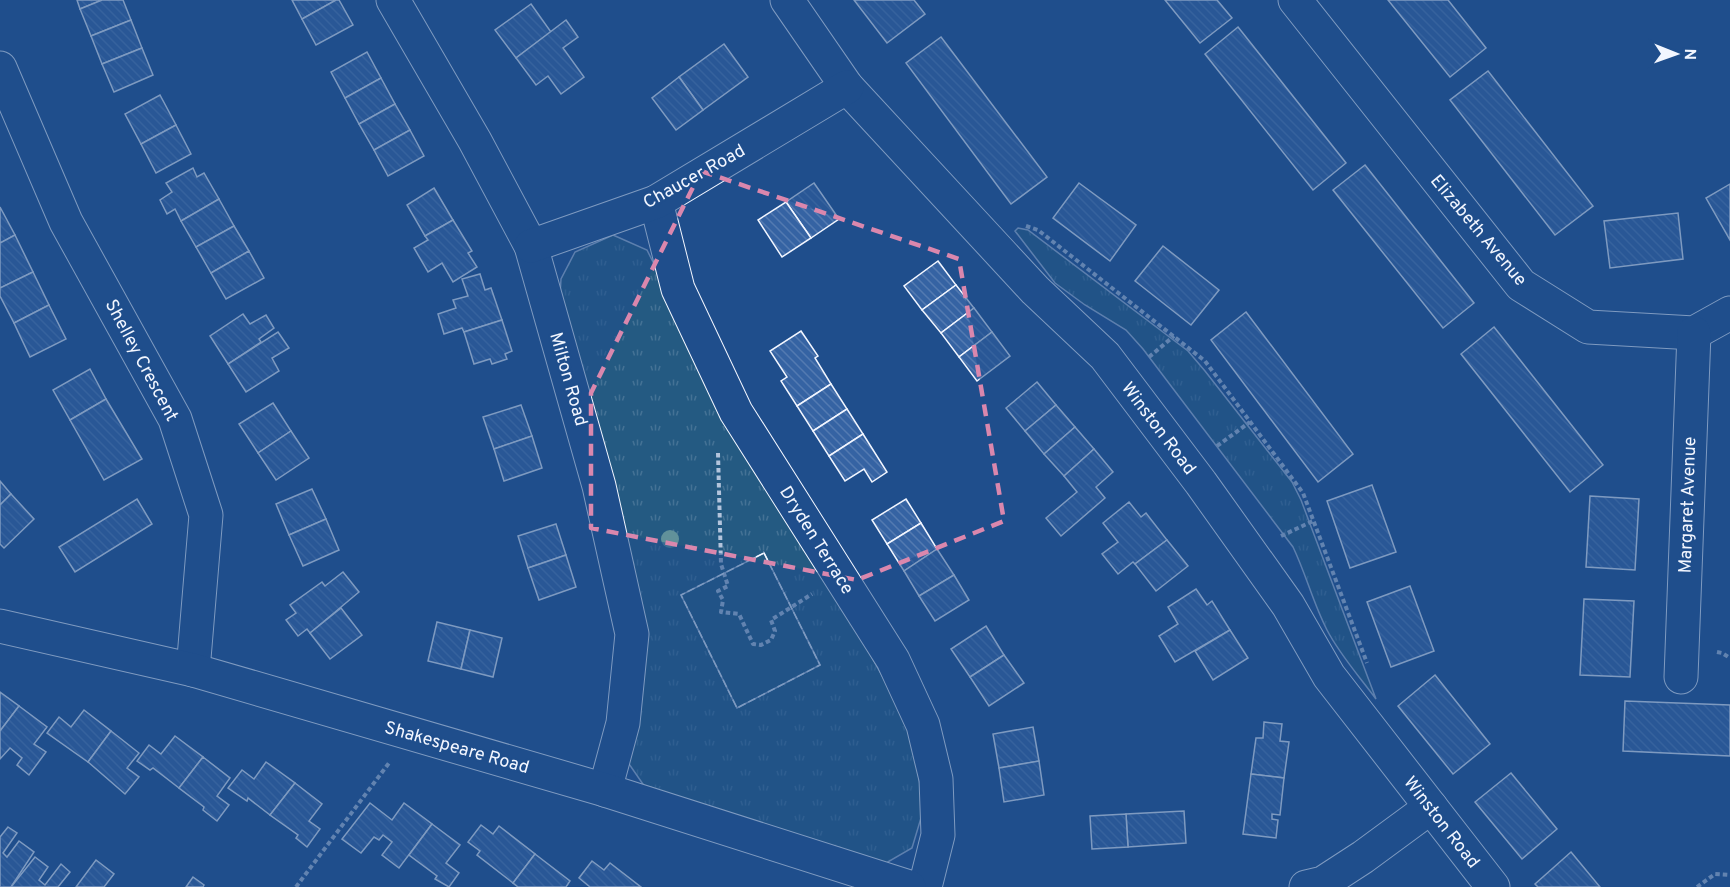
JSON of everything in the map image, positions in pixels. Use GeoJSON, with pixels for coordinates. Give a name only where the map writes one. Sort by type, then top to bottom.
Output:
{"type":"FeatureCollection","features":[{"type":"Feature","properties":{"kind":"street","name":"Milton Road"},"geometry":{"type":"LineString","coordinates":[[393,0],[475,141],[531,246],[599,486],[632,634],[623,723],[605,790]]}},
{"type":"Feature","properties":{"kind":"street","name":"Winston Road"},"geometry":{"type":"LineString","coordinates":[[787,0],[847,87],[1035,290],[1105,356],[1201,483],[1288,605],[1329,676],[1493,887]]}},
{"type":"Feature","properties":{"kind":"street","name":"Elizabeth Avenue"},"geometry":{"type":"LineString","coordinates":[[1295,0],[1521,285],[1588,327],[1694,333]]}},
{"type":"Feature","properties":{"kind":"street","name":"Shelley Crescent"},"geometry":{"type":"LineString","coordinates":[[0,68],[66,222],[175,419],[186,451],[206,515],[193,670]]}},
{"type":"Feature","properties":{"kind":"street","name":"Chaucer Road"},"geometry":{"type":"LineString","coordinates":[[531,246],[656,202],[847,87]]}},
{"type":"Feature","properties":{"kind":"street","name":"Dryden Terrace"},"geometry":{"type":"LineString","coordinates":[[656,202],[678,289],[736,412],[893,660],[923,725],[936,779],[938,835],[925,887]]}},
{"type":"Feature","properties":{"kind":"street"},"geometry":{"type":"LineString","coordinates":[[1694,333],[1730,313]]}},
{"type":"Feature","properties":{"kind":"street","name":"Margaret Avenue"},"geometry":{"type":"LineString","coordinates":[[1681,677],[1694,333]]}},
{"type":"Feature","properties":{"kind":"street","name":"Shakespeare Road"},"geometry":{"type":"LineString","coordinates":[[0,626],[193,670],[605,790],[909,887]]}},
{"type":"Feature","properties":{"kind":"street"},"geometry":{"type":"LineString","coordinates":[[1306,887],[1323,883],[1431,807]]}},
{"type":"Feature","properties":{"kind":"path"},"geometry":{"type":"LineString","coordinates":[[981,232],[1017,223],[1038,230],[1205,361],[1303,493],[1370,670]]}},
{"type":"Feature","properties":{"kind":"path"},"geometry":{"type":"LineString","coordinates":[[736,412],[716,423],[721,564],[728,586],[718,591],[723,600],[720,612],[739,614],[753,644],[761,645],[771,640],[775,631],[771,620],[840,576]]}},
{"type":"Feature","properties":{"kind":"path"},"geometry":{"type":"LineString","coordinates":[[296,887],[412,734]]}},
{"type":"Feature","properties":{"kind":"path"},"geometry":{"type":"LineString","coordinates":[[1697,887],[1715,874],[1730,875]]}},
{"type":"Feature","properties":{"kind":"highlighted area"},"geometry":{"type":"Polygon","coordinates":[[[701,171],[959,259],[1004,521],[857,580],[591,528],[591,393],[701,171]]]}},
{"type":"Feature","properties":{"kind":"green space"},"geometry":{"type":"Polygon","coordinates":[[[1018,228],[1028,230],[1188,351],[1292,482],[1301,500],[1376,699],[1327,630],[1293,547],[1143,349],[1126,330],[1055,283],[1015,231],[1018,228]]]}},
{"type":"Feature","properties":{"kind":"green space"},"geometry":{"type":"Polygon","coordinates":[[[613,235],[647,250],[910,726],[924,808],[912,848],[881,866],[647,790],[627,761],[633,729],[560,295],[561,279],[575,252],[613,235]],[[764,553],[737,707],[820,665],[764,553]]]}},
{"type":"Feature","properties":{"kind":"green space"},"geometry":{"type":"Polygon","coordinates":[[[764,553],[820,665],[737,708],[681,595],[764,553]]]}},
{"type":"Feature","properties":{"kind":"building"},"geometry":{"type":"Polygon","coordinates":[[[77,0],[102,0],[80,9],[77,0]]]}},
{"type":"Feature","properties":{"kind":"building"},"geometry":{"type":"Polygon","coordinates":[[[102,0],[123,0],[131,20],[91,36],[80,9],[102,0]]]}},
{"type":"Feature","properties":{"kind":"building"},"geometry":{"type":"Polygon","coordinates":[[[292,0],[336,0],[302,19],[292,0]]]}},
{"type":"Feature","properties":{"kind":"building"},"geometry":{"type":"Polygon","coordinates":[[[339,0],[353,25],[316,45],[302,19],[339,0]]]}},
{"type":"Feature","properties":{"kind":"building"},"geometry":{"type":"Polygon","coordinates":[[[854,0],[914,0],[925,14],[887,43],[854,0]]]}},
{"type":"Feature","properties":{"kind":"building"},"geometry":{"type":"Polygon","coordinates":[[[1165,0],[1217,0],[1232,18],[1200,43],[1165,0]]]}},
{"type":"Feature","properties":{"kind":"building"},"geometry":{"type":"Polygon","coordinates":[[[1388,0],[1448,0],[1486,48],[1450,77],[1388,0]]]}},
{"type":"Feature","properties":{"kind":"building"},"geometry":{"type":"Polygon","coordinates":[[[531,4],[551,32],[516,58],[495,30],[531,4]]]}},
{"type":"Feature","properties":{"kind":"building"},"geometry":{"type":"Polygon","coordinates":[[[131,20],[142,48],[102,64],[91,36],[131,20]]]}},
{"type":"Feature","properties":{"kind":"building"},"geometry":{"type":"Polygon","coordinates":[[[566,20],[578,37],[563,48],[584,77],[561,94],[548,76],[536,85],[516,58],[566,20]]]}},
{"type":"Feature","properties":{"kind":"building"},"geometry":{"type":"Polygon","coordinates":[[[1238,27],[1346,163],[1313,190],[1205,54],[1238,27]]]}},
{"type":"Feature","properties":{"kind":"building"},"geometry":{"type":"Polygon","coordinates":[[[941,37],[1047,177],[1011,204],[906,63],[941,37]]]}},
{"type":"Feature","properties":{"kind":"building"},"geometry":{"type":"Polygon","coordinates":[[[724,44],[748,77],[703,110],[679,77],[724,44]]]}},
{"type":"Feature","properties":{"kind":"building"},"geometry":{"type":"Polygon","coordinates":[[[142,48],[153,75],[114,92],[102,64],[142,48]]]}},
{"type":"Feature","properties":{"kind":"building"},"geometry":{"type":"Polygon","coordinates":[[[367,52],[381,78],[345,98],[331,72],[367,52]]]}},
{"type":"Feature","properties":{"kind":"building"},"geometry":{"type":"Polygon","coordinates":[[[1488,71],[1593,206],[1555,235],[1450,100],[1488,71]]]}},
{"type":"Feature","properties":{"kind":"building"},"geometry":{"type":"Polygon","coordinates":[[[679,77],[703,110],[676,130],[652,98],[679,77]]]}},
{"type":"Feature","properties":{"kind":"building"},"geometry":{"type":"Polygon","coordinates":[[[381,78],[395,104],[359,124],[345,98],[381,78]]]}},
{"type":"Feature","properties":{"kind":"building"},"geometry":{"type":"Polygon","coordinates":[[[160,95],[176,125],[141,144],[125,114],[160,95]]]}},
{"type":"Feature","properties":{"kind":"building"},"geometry":{"type":"Polygon","coordinates":[[[395,104],[410,130],[374,150],[359,124],[395,104]]]}},
{"type":"Feature","properties":{"kind":"building"},"geometry":{"type":"Polygon","coordinates":[[[176,125],[191,154],[156,173],[141,144],[176,125]]]}},
{"type":"Feature","properties":{"kind":"building"},"geometry":{"type":"Polygon","coordinates":[[[410,130],[424,156],[388,176],[374,150],[410,130]]]}},
{"type":"Feature","properties":{"kind":"building"},"geometry":{"type":"Polygon","coordinates":[[[1365,165],[1474,303],[1443,328],[1333,190],[1365,165]]]}},
{"type":"Feature","properties":{"kind":"building"},"geometry":{"type":"Polygon","coordinates":[[[193,168],[197,177],[204,173],[219,199],[181,221],[175,209],[167,214],[160,200],[172,192],[166,183],[193,168]]]}},
{"type":"Feature","properties":{"kind":"building"},"geometry":{"type":"Polygon","coordinates":[[[814,183],[839,219],[811,238],[786,202],[814,183]]]}},
{"type":"Feature","properties":{"kind":"building"},"geometry":{"type":"Polygon","coordinates":[[[1079,183],[1136,225],[1110,261],[1053,218],[1079,183]]]}},
{"type":"Feature","properties":{"kind":"building"},"geometry":{"type":"Polygon","coordinates":[[[1730,184],[1730,240],[1706,198],[1730,184]]]}},
{"type":"Feature","properties":{"kind":"building"},"geometry":{"type":"Polygon","coordinates":[[[434,188],[453,220],[425,236],[407,205],[434,188]]]}},
{"type":"Feature","properties":{"kind":"building"},"geometry":{"type":"Polygon","coordinates":[[[219,199],[234,226],[196,247],[181,221],[219,199]]]}},
{"type":"Feature","properties":{"kind":"building"},"geometry":{"type":"Polygon","coordinates":[[[786,202],[811,238],[782,257],[758,220],[786,202]]]}},
{"type":"Feature","properties":{"kind":"building"},"geometry":{"type":"Polygon","coordinates":[[[0,207],[15,235],[0,243],[0,207]]]}},
{"type":"Feature","properties":{"kind":"building"},"geometry":{"type":"Polygon","coordinates":[[[1678,213],[1683,259],[1610,268],[1604,221],[1678,213]]]}},
{"type":"Feature","properties":{"kind":"building"},"geometry":{"type":"Polygon","coordinates":[[[453,220],[472,251],[468,253],[477,267],[453,282],[442,263],[428,272],[414,248],[428,240],[425,236],[453,220]]]}},
{"type":"Feature","properties":{"kind":"building"},"geometry":{"type":"Polygon","coordinates":[[[234,226],[249,251],[211,273],[196,247],[234,226]]]}},
{"type":"Feature","properties":{"kind":"building"},"geometry":{"type":"Polygon","coordinates":[[[15,235],[33,272],[0,288],[0,243],[15,235]]]}},
{"type":"Feature","properties":{"kind":"building"},"geometry":{"type":"Polygon","coordinates":[[[1163,246],[1219,290],[1191,325],[1135,281],[1163,246]]]}},
{"type":"Feature","properties":{"kind":"building"},"geometry":{"type":"Polygon","coordinates":[[[249,251],[264,278],[226,299],[211,273],[249,251]]]}},
{"type":"Feature","properties":{"kind":"building"},"geometry":{"type":"Polygon","coordinates":[[[938,261],[956,285],[922,310],[904,286],[938,261]]]}},
{"type":"Feature","properties":{"kind":"building"},"geometry":{"type":"Polygon","coordinates":[[[33,272],[49,305],[14,323],[0,296],[0,288],[33,272]]]}},
{"type":"Feature","properties":{"kind":"building"},"geometry":{"type":"Polygon","coordinates":[[[480,274],[485,290],[491,288],[502,320],[464,332],[462,328],[444,334],[438,314],[456,308],[453,300],[468,296],[462,279],[480,274]]]}},
{"type":"Feature","properties":{"kind":"building"},"geometry":{"type":"Polygon","coordinates":[[[956,285],[974,308],[941,333],[922,310],[956,285]]]}},
{"type":"Feature","properties":{"kind":"building"},"geometry":{"type":"Polygon","coordinates":[[[49,305],[66,339],[30,357],[14,323],[49,305]]]}},
{"type":"Feature","properties":{"kind":"building"},"geometry":{"type":"Polygon","coordinates":[[[974,308],[992,332],[959,357],[941,333],[974,308]]]}},
{"type":"Feature","properties":{"kind":"building"},"geometry":{"type":"Polygon","coordinates":[[[1246,312],[1353,454],[1318,482],[1211,340],[1246,312]]]}},
{"type":"Feature","properties":{"kind":"building"},"geometry":{"type":"Polygon","coordinates":[[[243,314],[250,324],[266,315],[274,328],[259,339],[261,342],[228,364],[210,336],[243,314]]]}},
{"type":"Feature","properties":{"kind":"building"},"geometry":{"type":"Polygon","coordinates":[[[502,320],[512,351],[505,354],[507,359],[492,364],[490,359],[474,364],[464,332],[502,320]]]}},
{"type":"Feature","properties":{"kind":"building"},"geometry":{"type":"Polygon","coordinates":[[[1494,327],[1603,465],[1570,492],[1461,354],[1494,327]]]}},
{"type":"Feature","properties":{"kind":"building"},"geometry":{"type":"Polygon","coordinates":[[[801,331],[818,356],[815,358],[831,384],[797,406],[781,381],[787,377],[770,351],[801,331]]]}},
{"type":"Feature","properties":{"kind":"building"},"geometry":{"type":"Polygon","coordinates":[[[278,332],[289,348],[272,358],[279,371],[246,392],[228,364],[278,332]]]}},
{"type":"Feature","properties":{"kind":"building"},"geometry":{"type":"Polygon","coordinates":[[[992,332],[1010,356],[977,381],[959,357],[992,332]]]}},
{"type":"Feature","properties":{"kind":"building"},"geometry":{"type":"Polygon","coordinates":[[[90,369],[106,399],[70,420],[53,390],[90,369]]]}},
{"type":"Feature","properties":{"kind":"building"},"geometry":{"type":"Polygon","coordinates":[[[1037,382],[1056,405],[1025,431],[1006,408],[1037,382]]]}},
{"type":"Feature","properties":{"kind":"building"},"geometry":{"type":"Polygon","coordinates":[[[831,384],[847,409],[813,431],[797,406],[831,384]]]}},
{"type":"Feature","properties":{"kind":"building"},"geometry":{"type":"Polygon","coordinates":[[[106,399],[142,459],[104,480],[70,420],[106,399]]]}},
{"type":"Feature","properties":{"kind":"building"},"geometry":{"type":"Polygon","coordinates":[[[273,403],[291,431],[258,453],[239,424],[273,403]]]}},
{"type":"Feature","properties":{"kind":"building"},"geometry":{"type":"Polygon","coordinates":[[[521,405],[532,436],[494,449],[483,417],[521,405]]]}},
{"type":"Feature","properties":{"kind":"building"},"geometry":{"type":"Polygon","coordinates":[[[1056,405],[1075,427],[1044,454],[1025,431],[1056,405]]]}},
{"type":"Feature","properties":{"kind":"building"},"geometry":{"type":"Polygon","coordinates":[[[847,409],[863,434],[829,456],[813,431],[847,409]]]}},
{"type":"Feature","properties":{"kind":"building"},"geometry":{"type":"Polygon","coordinates":[[[1075,427],[1094,449],[1064,476],[1044,454],[1075,427]]]}},
{"type":"Feature","properties":{"kind":"building"},"geometry":{"type":"Polygon","coordinates":[[[291,431],[309,458],[276,480],[258,453],[291,431]]]}},
{"type":"Feature","properties":{"kind":"building"},"geometry":{"type":"Polygon","coordinates":[[[863,434],[887,472],[872,482],[864,469],[845,481],[829,456],[863,434]]]}},
{"type":"Feature","properties":{"kind":"building"},"geometry":{"type":"Polygon","coordinates":[[[532,436],[542,468],[504,481],[494,449],[532,436]]]}},
{"type":"Feature","properties":{"kind":"building"},"geometry":{"type":"Polygon","coordinates":[[[1094,449],[1113,472],[1096,487],[1105,498],[1061,536],[1046,518],[1077,492],[1064,476],[1094,449]]]}},
{"type":"Feature","properties":{"kind":"building"},"geometry":{"type":"Polygon","coordinates":[[[0,481],[11,494],[0,505],[0,481]]]}},
{"type":"Feature","properties":{"kind":"building"},"geometry":{"type":"Polygon","coordinates":[[[1372,485],[1396,552],[1350,568],[1327,501],[1372,485]]]}},
{"type":"Feature","properties":{"kind":"building"},"geometry":{"type":"Polygon","coordinates":[[[312,489],[326,519],[289,535],[276,504],[312,489]]]}},
{"type":"Feature","properties":{"kind":"building"},"geometry":{"type":"Polygon","coordinates":[[[11,494],[34,519],[4,548],[0,544],[0,505],[11,494]]]}},
{"type":"Feature","properties":{"kind":"building"},"geometry":{"type":"Polygon","coordinates":[[[1590,496],[1639,499],[1635,570],[1586,567],[1590,496]]]}},
{"type":"Feature","properties":{"kind":"building"},"geometry":{"type":"Polygon","coordinates":[[[137,499],[152,524],[75,572],[59,547],[137,499]]]}},
{"type":"Feature","properties":{"kind":"building"},"geometry":{"type":"Polygon","coordinates":[[[906,499],[921,523],[887,544],[872,520],[906,499]]]}},
{"type":"Feature","properties":{"kind":"building"},"geometry":{"type":"Polygon","coordinates":[[[1129,502],[1141,517],[1146,513],[1167,540],[1118,574],[1102,554],[1118,542],[1103,523],[1129,502]]]}},
{"type":"Feature","properties":{"kind":"building"},"geometry":{"type":"Polygon","coordinates":[[[326,519],[339,550],[303,566],[289,535],[326,519]]]}},
{"type":"Feature","properties":{"kind":"building"},"geometry":{"type":"Polygon","coordinates":[[[921,523],[937,549],[904,571],[887,544],[921,523]]]}},
{"type":"Feature","properties":{"kind":"building"},"geometry":{"type":"Polygon","coordinates":[[[556,524],[566,555],[528,568],[518,536],[556,524]]]}},
{"type":"Feature","properties":{"kind":"building"},"geometry":{"type":"Polygon","coordinates":[[[1167,540],[1188,566],[1156,591],[1135,564],[1167,540]]]}},
{"type":"Feature","properties":{"kind":"building"},"geometry":{"type":"Polygon","coordinates":[[[937,549],[954,575],[919,596],[904,571],[937,549]]]}},
{"type":"Feature","properties":{"kind":"building"},"geometry":{"type":"Polygon","coordinates":[[[566,555],[576,587],[539,600],[528,568],[566,555]]]}},
{"type":"Feature","properties":{"kind":"building"},"geometry":{"type":"Polygon","coordinates":[[[343,572],[359,592],[310,633],[307,629],[298,636],[286,620],[296,613],[290,605],[322,582],[325,586],[343,572]]]}},
{"type":"Feature","properties":{"kind":"building"},"geometry":{"type":"Polygon","coordinates":[[[954,575],[969,600],[935,621],[919,596],[954,575]]]}},
{"type":"Feature","properties":{"kind":"building"},"geometry":{"type":"Polygon","coordinates":[[[1410,586],[1434,651],[1391,667],[1367,602],[1410,586]]]}},
{"type":"Feature","properties":{"kind":"building"},"geometry":{"type":"Polygon","coordinates":[[[1196,589],[1207,605],[1212,601],[1230,630],[1175,662],[1159,636],[1178,624],[1168,607],[1196,589]]]}},
{"type":"Feature","properties":{"kind":"building"},"geometry":{"type":"Polygon","coordinates":[[[1584,599],[1634,601],[1630,677],[1580,675],[1584,599]]]}},
{"type":"Feature","properties":{"kind":"building"},"geometry":{"type":"Polygon","coordinates":[[[341,608],[362,635],[330,659],[310,633],[341,608]]]}},
{"type":"Feature","properties":{"kind":"building"},"geometry":{"type":"Polygon","coordinates":[[[437,622],[470,630],[461,669],[428,661],[437,622]]]}},
{"type":"Feature","properties":{"kind":"building"},"geometry":{"type":"Polygon","coordinates":[[[986,626],[1004,655],[970,677],[951,649],[986,626]]]}},
{"type":"Feature","properties":{"kind":"building"},"geometry":{"type":"Polygon","coordinates":[[[470,630],[502,638],[493,677],[461,669],[470,630]]]}},
{"type":"Feature","properties":{"kind":"building"},"geometry":{"type":"Polygon","coordinates":[[[1230,630],[1248,658],[1213,680],[1195,651],[1230,630]]]}},
{"type":"Feature","properties":{"kind":"building"},"geometry":{"type":"Polygon","coordinates":[[[1004,655],[1024,683],[989,706],[970,677],[1004,655]]]}},
{"type":"Feature","properties":{"kind":"building"},"geometry":{"type":"Polygon","coordinates":[[[1435,675],[1490,744],[1453,774],[1398,706],[1435,675]]]}},
{"type":"Feature","properties":{"kind":"building"},"geometry":{"type":"Polygon","coordinates":[[[0,692],[19,706],[0,731],[0,692]]]}},
{"type":"Feature","properties":{"kind":"building"},"geometry":{"type":"Polygon","coordinates":[[[1625,701],[1730,705],[1730,756],[1623,751],[1625,701]]]}},
{"type":"Feature","properties":{"kind":"building"},"geometry":{"type":"Polygon","coordinates":[[[19,706],[47,727],[34,744],[46,752],[29,775],[17,765],[22,758],[10,748],[0,759],[0,731],[19,706]]]}},
{"type":"Feature","properties":{"kind":"building"},"geometry":{"type":"Polygon","coordinates":[[[84,710],[111,731],[88,762],[47,733],[59,717],[71,727],[84,710]]]}},
{"type":"Feature","properties":{"kind":"building"},"geometry":{"type":"Polygon","coordinates":[[[1264,722],[1282,724],[1280,741],[1289,742],[1284,778],[1251,774],[1256,738],[1263,738],[1264,722]]]}},
{"type":"Feature","properties":{"kind":"building"},"geometry":{"type":"Polygon","coordinates":[[[1033,727],[1039,761],[999,768],[993,734],[1033,727]]]}},
{"type":"Feature","properties":{"kind":"building"},"geometry":{"type":"Polygon","coordinates":[[[111,731],[139,753],[127,768],[139,777],[125,794],[88,762],[111,731]]]}},
{"type":"Feature","properties":{"kind":"building"},"geometry":{"type":"Polygon","coordinates":[[[175,736],[203,757],[179,788],[153,768],[150,770],[137,761],[149,745],[161,754],[175,736]]]}},
{"type":"Feature","properties":{"kind":"building"},"geometry":{"type":"Polygon","coordinates":[[[203,757],[230,778],[217,796],[229,805],[217,821],[203,810],[204,807],[179,788],[203,757]]]}},
{"type":"Feature","properties":{"kind":"building"},"geometry":{"type":"Polygon","coordinates":[[[1039,761],[1044,795],[1004,802],[999,768],[1039,761]]]}},
{"type":"Feature","properties":{"kind":"building"},"geometry":{"type":"Polygon","coordinates":[[[266,762],[295,783],[270,815],[248,798],[247,801],[228,788],[242,770],[254,779],[266,762]]]}},
{"type":"Feature","properties":{"kind":"building"},"geometry":{"type":"Polygon","coordinates":[[[1511,773],[1557,829],[1522,859],[1475,802],[1511,773]]]}},
{"type":"Feature","properties":{"kind":"building"},"geometry":{"type":"Polygon","coordinates":[[[1251,774],[1284,778],[1280,815],[1272,814],[1272,819],[1278,820],[1276,838],[1243,834],[1251,774]]]}},
{"type":"Feature","properties":{"kind":"building"},"geometry":{"type":"Polygon","coordinates":[[[295,783],[322,804],[309,821],[320,829],[307,847],[296,838],[298,835],[270,815],[295,783]]]}},
{"type":"Feature","properties":{"kind":"building"},"geometry":{"type":"Polygon","coordinates":[[[370,803],[392,820],[404,803],[432,824],[399,868],[382,855],[392,842],[383,835],[379,840],[374,837],[361,853],[342,839],[370,803]]]}},
{"type":"Feature","properties":{"kind":"building"},"geometry":{"type":"Polygon","coordinates":[[[1184,811],[1186,843],[1128,847],[1126,814],[1184,811]]]}},
{"type":"Feature","properties":{"kind":"building"},"geometry":{"type":"Polygon","coordinates":[[[1126,814],[1128,847],[1092,849],[1090,816],[1126,814]]]}},
{"type":"Feature","properties":{"kind":"building"},"geometry":{"type":"Polygon","coordinates":[[[432,824],[460,845],[446,863],[459,873],[449,887],[435,879],[437,876],[409,855],[432,824]]]}},
{"type":"Feature","properties":{"kind":"building"},"geometry":{"type":"Polygon","coordinates":[[[481,825],[493,834],[499,826],[535,854],[513,883],[477,855],[480,851],[468,842],[481,825]]]}},
{"type":"Feature","properties":{"kind":"building"},"geometry":{"type":"Polygon","coordinates":[[[8,827],[17,833],[3,853],[7,857],[19,841],[34,852],[11,887],[0,887],[0,837],[8,827]]]}},
{"type":"Feature","properties":{"kind":"building"},"geometry":{"type":"Polygon","coordinates":[[[1571,852],[1600,887],[1538,887],[1535,884],[1571,852]]]}},
{"type":"Feature","properties":{"kind":"building"},"geometry":{"type":"Polygon","coordinates":[[[535,854],[570,881],[566,887],[518,887],[513,883],[535,854]]]}},
{"type":"Feature","properties":{"kind":"building"},"geometry":{"type":"Polygon","coordinates":[[[35,857],[48,867],[39,880],[45,885],[61,864],[70,872],[58,887],[11,887],[35,857]]]}},
{"type":"Feature","properties":{"kind":"building"},"geometry":{"type":"Polygon","coordinates":[[[96,860],[114,874],[104,887],[76,887],[96,860]]]}},
{"type":"Feature","properties":{"kind":"building"},"geometry":{"type":"Polygon","coordinates":[[[592,861],[604,870],[610,863],[641,887],[590,887],[579,878],[592,861]]]}},
{"type":"Feature","properties":{"kind":"building"},"geometry":{"type":"Polygon","coordinates":[[[193,877],[204,885],[203,887],[186,887],[193,877]]]}},
{"type":"Feature","properties":{"kind":"fence"},"geometry":{"type":"LineString","coordinates":[[764,553],[820,665],[737,708],[681,595],[764,553]]}}]}
